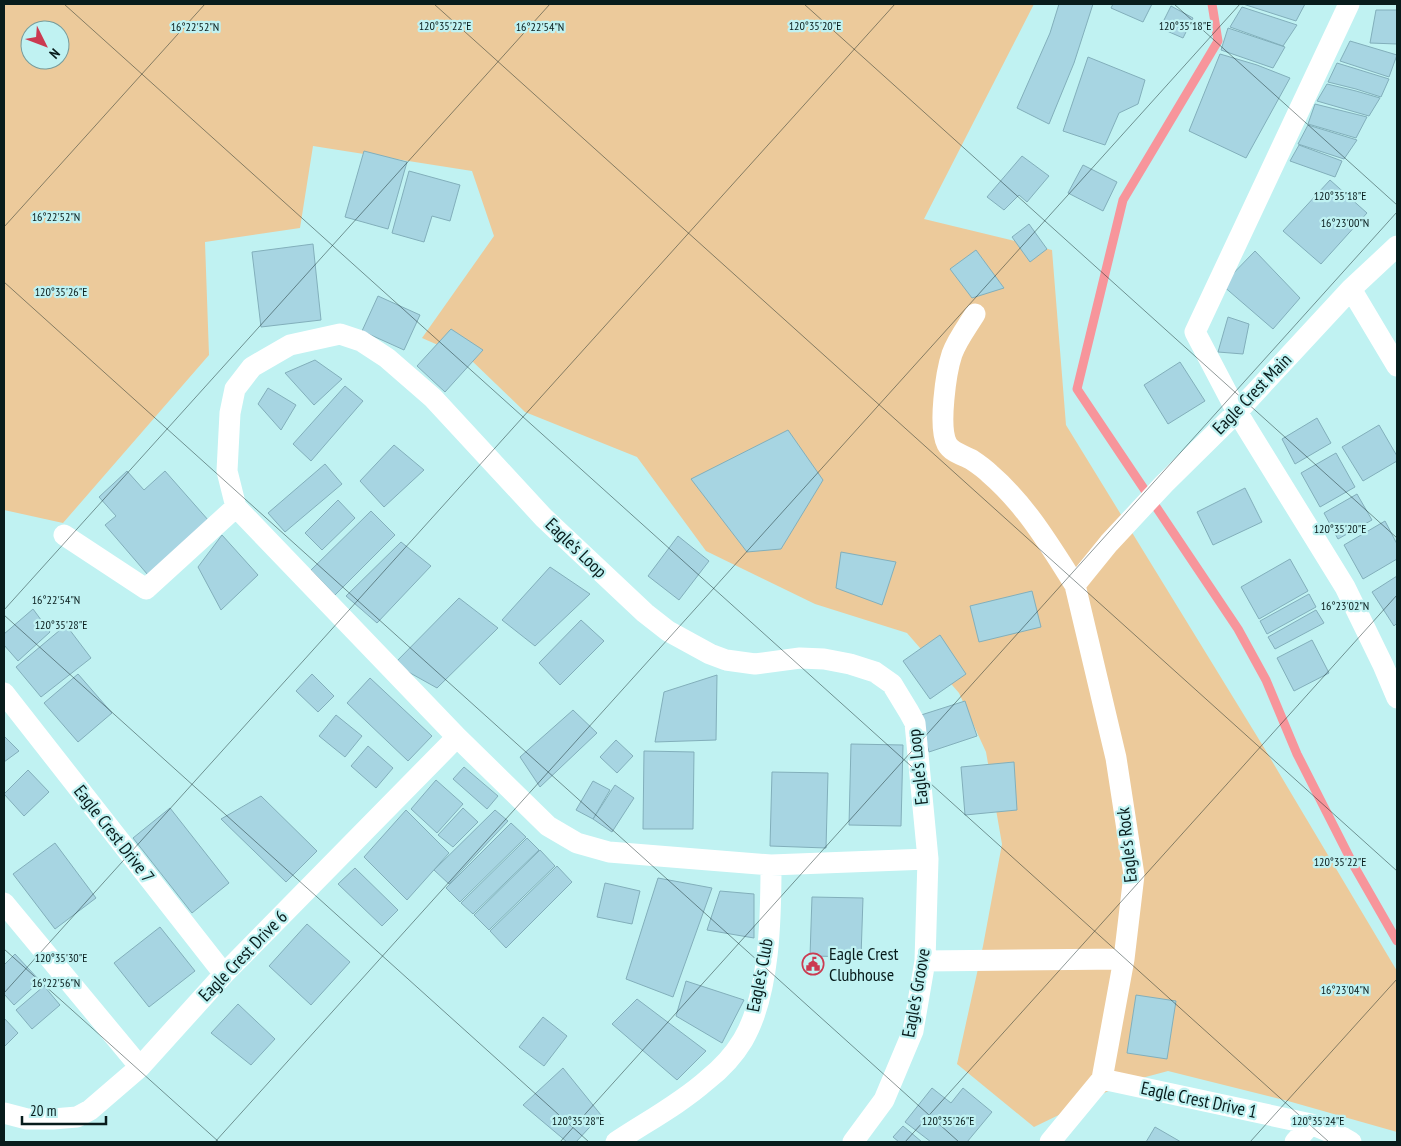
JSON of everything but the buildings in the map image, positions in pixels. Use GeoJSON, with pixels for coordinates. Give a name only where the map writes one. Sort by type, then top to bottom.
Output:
{"type":"FeatureCollection","features":[{"type":"Feature","properties":{"kind":"street"},"geometry":{"type":"LineString","coordinates":[[1348,4],[1195,332],[1236,412],[1345,587],[1397,698]]}},
{"type":"Feature","properties":{"kind":"street","name":"Eagle Crest Main"},"geometry":{"type":"LineString","coordinates":[[1076,585],[1108,543],[1236,412],[1351,290],[1397,246]]}},
{"type":"Feature","properties":{"kind":"street"},"geometry":{"type":"LineString","coordinates":[[1351,290],[1397,366]]}},
{"type":"Feature","properties":{"kind":"street"},"geometry":{"type":"LineString","coordinates":[[975,314],[952,353],[945,392],[943,431],[947,445],[957,454],[972,460],[990,473],[1021,505],[1076,585]]}},
{"type":"Feature","properties":{"kind":"street","name":"Eagle's Loop"},"geometry":{"type":"LineString","coordinates":[[340,334],[361,341],[387,358],[432,398],[544,518],[645,613],[668,631],[710,654],[726,660],[755,664],[800,658],[824,659],[850,664],[875,672],[892,684],[914,723],[928,859],[772,865],[609,852],[577,843],[548,826],[457,737],[236,506],[226,471],[230,413],[235,388],[252,367],[290,345],[340,334]]}},
{"type":"Feature","properties":{"kind":"street"},"geometry":{"type":"LineString","coordinates":[[64,535],[146,589],[236,506]]}},
{"type":"Feature","properties":{"kind":"street","name":"Eagle's Rock"},"geometry":{"type":"LineString","coordinates":[[1050,1142],[1102,1078],[1124,959],[1134,875],[1116,758],[1076,585]]}},
{"type":"Feature","properties":{"kind":"street","name":"Eagle Crest Drive 7"},"geometry":{"type":"LineString","coordinates":[[4,693],[224,974]]}},
{"type":"Feature","properties":{"kind":"street","name":"Eagle Crest Drive 6"},"geometry":{"type":"LineString","coordinates":[[4,1113],[28,1119],[77,1117],[90,1110],[140,1067],[224,974],[457,737]]}},
{"type":"Feature","properties":{"kind":"street","name":"Eagle's Groove"},"geometry":{"type":"LineString","coordinates":[[853,1142],[884,1100],[913,1031],[925,961],[928,859]]}},
{"type":"Feature","properties":{"kind":"street","name":"Eagle's Club"},"geometry":{"type":"LineString","coordinates":[[616,1142],[708,1080],[732,1056],[744,1039],[758,1005],[766,961],[772,865]]}},
{"type":"Feature","properties":{"kind":"street"},"geometry":{"type":"LineString","coordinates":[[4,903],[140,1067]]}},
{"type":"Feature","properties":{"kind":"street"},"geometry":{"type":"LineString","coordinates":[[925,961],[1124,959]]}},
{"type":"Feature","properties":{"kind":"street","name":"Eagle Crest Drive 1"},"geometry":{"type":"LineString","coordinates":[[1102,1078],[1311,1124],[1351,1142]]}},
{"type":"Feature","properties":{"kind":"street"},"geometry":{"type":"LineString","coordinates":[[1295,1142],[1311,1124]]}},
{"type":"Feature","properties":{"kind":"shaded area"},"geometry":{"type":"Polygon","coordinates":[[[4,4],[1034,4],[924,219],[1052,250],[1066,425],[1263,746],[1397,971],[1397,1132],[1288,1101],[1168,1071],[1127,1082],[1034,1127],[957,1064],[983,946],[1002,844],[986,752],[959,693],[907,633],[815,604],[706,551],[637,457],[525,412],[470,359],[422,338],[494,236],[472,171],[313,146],[300,228],[205,242],[209,355],[63,523],[4,510],[4,4]]]}},
{"type":"Feature","properties":{"kind":"waterway"},"geometry":{"type":"LineString","coordinates":[[1212,4],[1218,41],[1123,200],[1077,389],[1238,629],[1266,680],[1297,754],[1354,866],[1397,941]]}},
{"type":"Feature","properties":{"kind":"place","name":"Eagle Crest Clubhouse"},"geometry":{"type":"Point","coordinates":[813,964]}}]}
